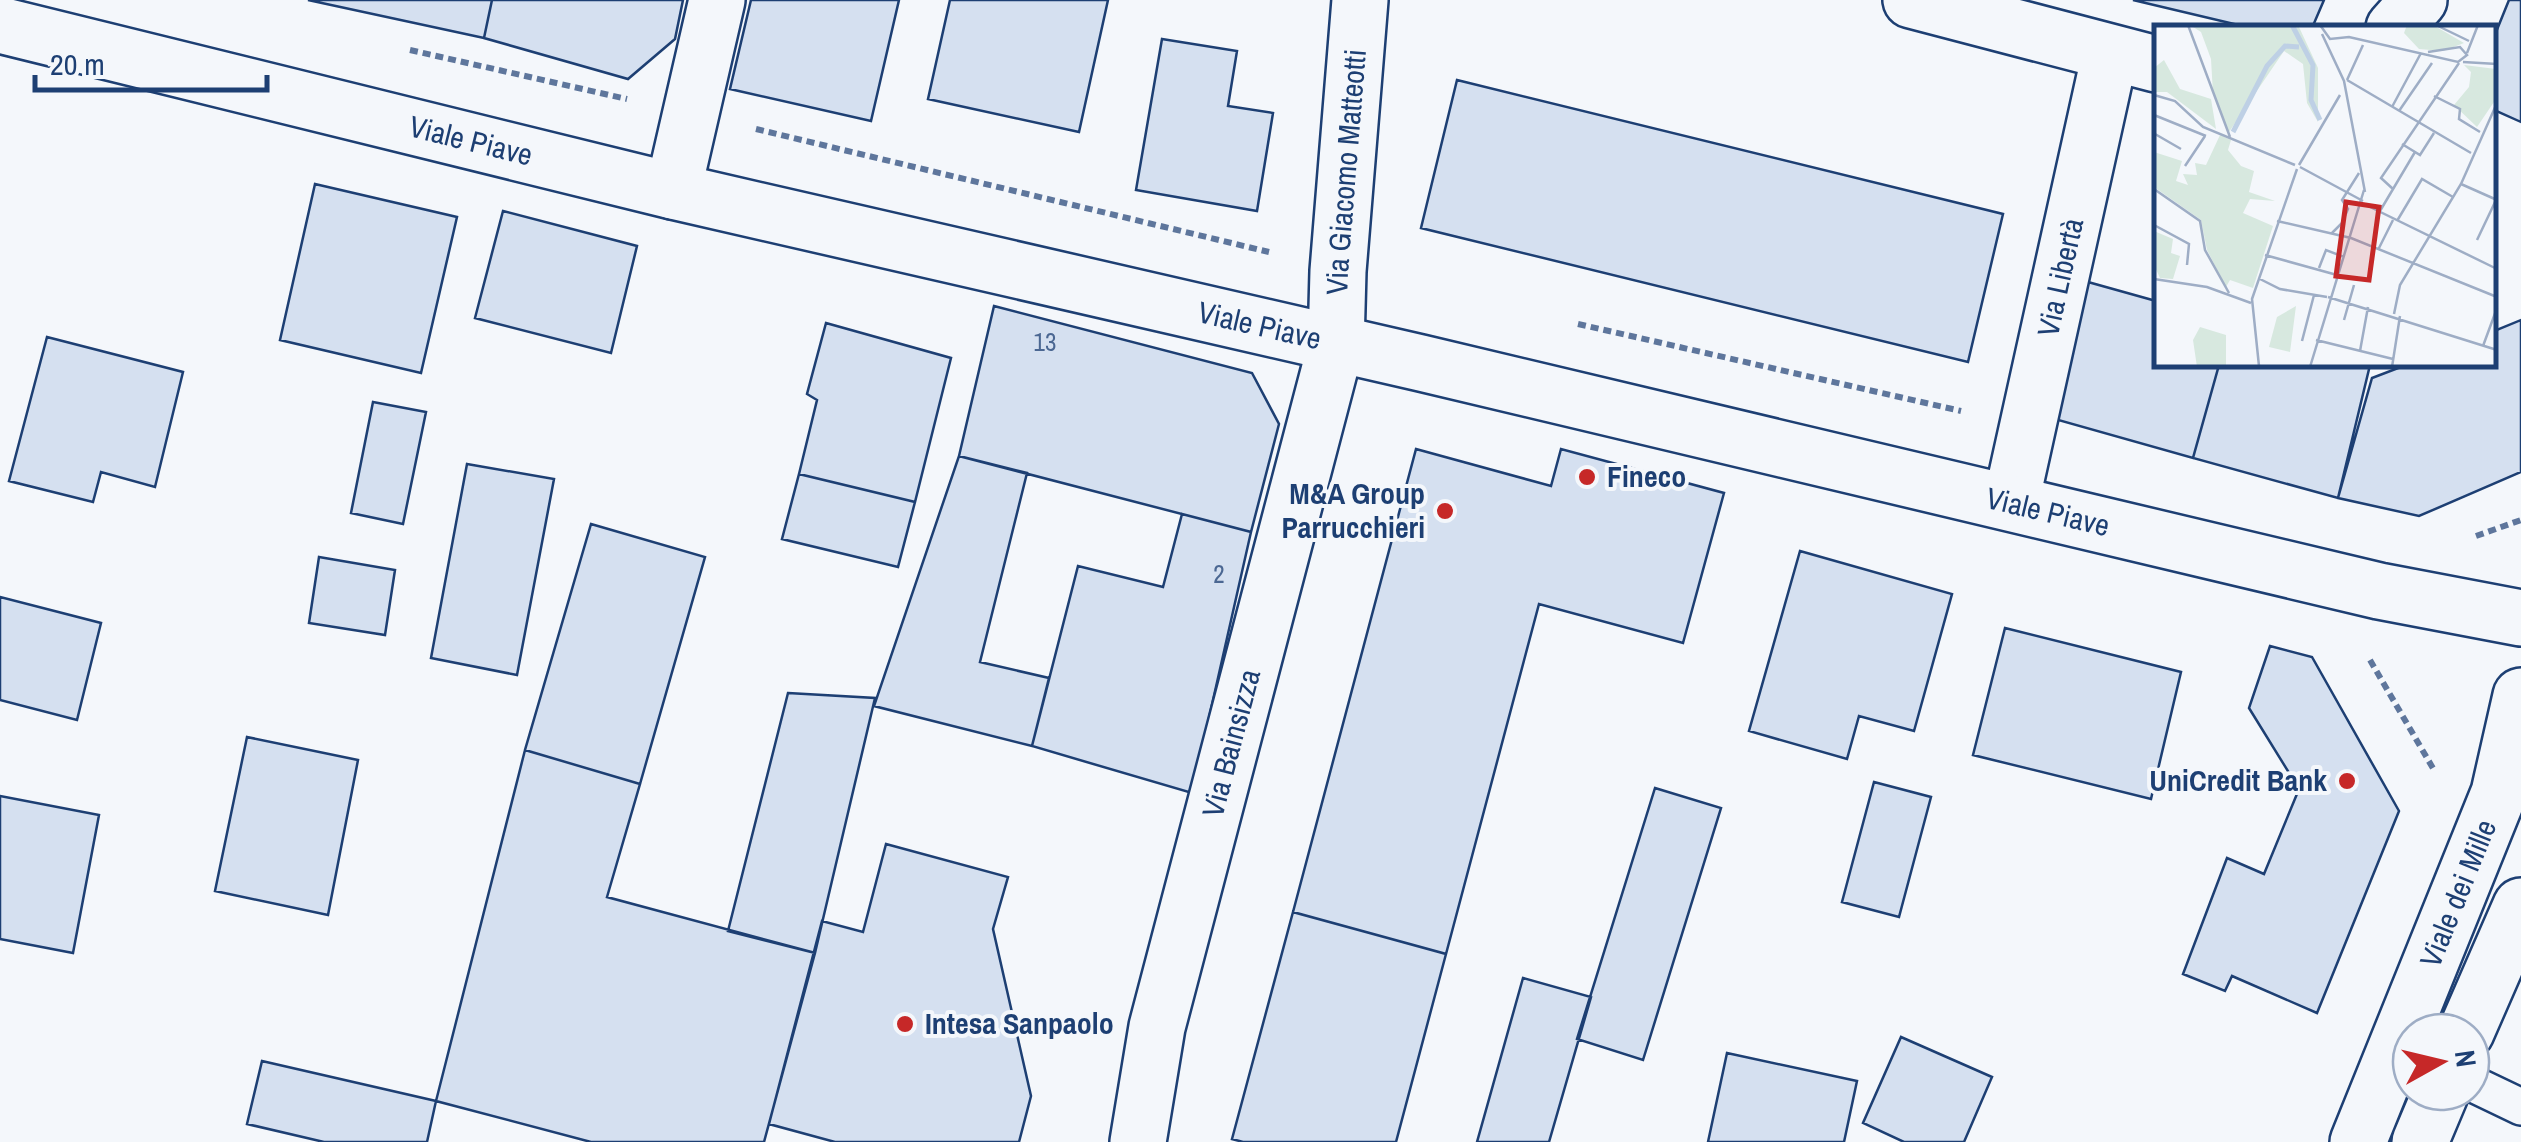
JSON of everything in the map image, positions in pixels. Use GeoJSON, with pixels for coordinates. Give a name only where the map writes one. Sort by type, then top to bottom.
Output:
{"type":"FeatureCollection","features":[{"type":"Feature","properties":{"kind":"street"},"geometry":{"type":"LineString","coordinates":[[673,191],[717,0]]}},
{"type":"Feature","properties":{"kind":"street","name":"Via Giacomo Matteotti"},"geometry":{"type":"LineString","coordinates":[[1336,345],[1360,0]]}},
{"type":"Feature","properties":{"kind":"street"},"geometry":{"type":"LineString","coordinates":[[1911,0],[2133,59]]}},
{"type":"Feature","properties":{"kind":"street"},"geometry":{"type":"LineString","coordinates":[[2397,25],[2419,0]]}},
{"type":"Feature","properties":{"kind":"street","name":"Viale Piave"},"geometry":{"type":"LineString","coordinates":[[28,20],[673,191],[2379,591],[2521,618]]}},
{"type":"Feature","properties":{"kind":"street","name":"Via Libertà"},"geometry":{"type":"LineString","coordinates":[[2011,502],[2133,59]]}},
{"type":"Feature","properties":{"kind":"street","name":"Via Bainsizza"},"geometry":{"type":"LineString","coordinates":[[1138,1142],[1157,1027],[1336,345]]}},
{"type":"Feature","properties":{"kind":"street","name":"Viale dei Mille"},"geometry":{"type":"LineString","coordinates":[[2358,1142],[2499,793],[2521,696]]}},
{"type":"Feature","properties":{"kind":"street","name":"Viale dei Mille"},"geometry":{"type":"LineString","coordinates":[[2475,1012],[2521,906]]}},
{"type":"Feature","properties":{"kind":"street"},"geometry":{"type":"LineString","coordinates":[[2420,1142],[2433,1112]]}},
{"type":"Feature","properties":{"kind":"lane"},"geometry":{"type":"LineString","coordinates":[[2491,1092],[2521,1106]]}},
{"type":"Feature","properties":{"kind":"building"},"geometry":{"type":"Polygon","coordinates":[[[308,0],[492,0],[484,38],[308,0]]]}},
{"type":"Feature","properties":{"kind":"building"},"geometry":{"type":"Polygon","coordinates":[[[492,0],[683,0],[675,39],[628,79],[484,38],[492,0]]]}},
{"type":"Feature","properties":{"kind":"building"},"geometry":{"type":"Polygon","coordinates":[[[751,0],[899,0],[871,121],[730,89],[751,0]]]}},
{"type":"Feature","properties":{"kind":"building"},"geometry":{"type":"Polygon","coordinates":[[[950,0],[1108,0],[1079,132],[928,99],[950,0]]]}},
{"type":"Feature","properties":{"kind":"building"},"geometry":{"type":"Polygon","coordinates":[[[2133,0],[2324,0],[2313,25],[2238,25],[2133,0]]]}},
{"type":"Feature","properties":{"kind":"building"},"geometry":{"type":"Polygon","coordinates":[[[2509,0],[2521,0],[2521,122],[2496,111],[2496,32],[2509,0]]]}},
{"type":"Feature","properties":{"kind":"building"},"geometry":{"type":"Polygon","coordinates":[[[1162,39],[1237,51],[1228,106],[1273,113],[1257,211],[1136,190],[1162,39]]]}},
{"type":"Feature","properties":{"kind":"building"},"geometry":{"type":"Polygon","coordinates":[[[1457,80],[2003,214],[1968,362],[1421,228],[1457,80]]]}},
{"type":"Feature","properties":{"kind":"building"},"geometry":{"type":"Polygon","coordinates":[[[315,184],[457,217],[421,373],[280,340],[315,184]]]}},
{"type":"Feature","properties":{"kind":"building"},"geometry":{"type":"Polygon","coordinates":[[[503,211],[637,246],[611,353],[475,318],[503,211]]]}},
{"type":"Feature","properties":{"kind":"building"},"geometry":{"type":"Polygon","coordinates":[[[2088,282],[2154,300],[2154,368],[2218,368],[2193,458],[2051,418],[2088,282]]]}},
{"type":"Feature","properties":{"kind":"building"},"geometry":{"type":"Polygon","coordinates":[[[994,306],[1252,373],[1279,424],[1251,532],[959,456],[994,306]]]}},
{"type":"Feature","properties":{"kind":"building"},"geometry":{"type":"Polygon","coordinates":[[[2521,320],[2521,472],[2419,516],[2338,498],[2372,378],[2398,368],[2496,368],[2496,330],[2521,320]]]}},
{"type":"Feature","properties":{"kind":"building"},"geometry":{"type":"Polygon","coordinates":[[[826,323],[951,358],[915,502],[799,474],[817,400],[807,394],[826,323]]]}},
{"type":"Feature","properties":{"kind":"building"},"geometry":{"type":"Polygon","coordinates":[[[47,337],[183,372],[155,487],[101,472],[93,502],[9,481],[47,337]]]}},
{"type":"Feature","properties":{"kind":"building"},"geometry":{"type":"Polygon","coordinates":[[[2218,368],[2369,368],[2338,498],[2193,458],[2218,368]]]}},
{"type":"Feature","properties":{"kind":"building"},"geometry":{"type":"Polygon","coordinates":[[[373,402],[426,412],[403,524],[351,513],[373,402]]]}},
{"type":"Feature","properties":{"kind":"building"},"geometry":{"type":"Polygon","coordinates":[[[1416,449],[1551,486],[1561,449],[1724,493],[1683,643],[1539,604],[1446,954],[1293,912],[1416,449]]]}},
{"type":"Feature","properties":{"kind":"building"},"geometry":{"type":"Polygon","coordinates":[[[959,456],[1027,473],[980,662],[1049,678],[1032,746],[874,706],[959,456]]]}},
{"type":"Feature","properties":{"kind":"building"},"geometry":{"type":"Polygon","coordinates":[[[467,464],[554,479],[517,675],[431,658],[467,464]]]}},
{"type":"Feature","properties":{"kind":"building"},"geometry":{"type":"Polygon","coordinates":[[[799,474],[915,502],[898,567],[782,539],[799,474]]]}},
{"type":"Feature","properties":{"kind":"building"},"geometry":{"type":"Polygon","coordinates":[[[1182,514],[1251,532],[1192,793],[1032,746],[1078,566],[1163,587],[1182,514]]]}},
{"type":"Feature","properties":{"kind":"building"},"geometry":{"type":"Polygon","coordinates":[[[591,524],[705,557],[640,784],[525,750],[591,524]]]}},
{"type":"Feature","properties":{"kind":"building"},"geometry":{"type":"Polygon","coordinates":[[[1800,551],[1952,594],[1914,731],[1859,716],[1847,759],[1749,731],[1800,551]]]}},
{"type":"Feature","properties":{"kind":"building"},"geometry":{"type":"Polygon","coordinates":[[[319,557],[395,570],[385,635],[309,623],[319,557]]]}},
{"type":"Feature","properties":{"kind":"building"},"geometry":{"type":"Polygon","coordinates":[[[0,597],[101,623],[77,720],[0,700],[0,597]]]}},
{"type":"Feature","properties":{"kind":"building"},"geometry":{"type":"Polygon","coordinates":[[[2005,628],[2181,672],[2151,799],[1973,755],[2005,628]]]}},
{"type":"Feature","properties":{"kind":"building"},"geometry":{"type":"Polygon","coordinates":[[[2270,646],[2312,657],[2399,811],[2317,1013],[2232,976],[2225,991],[2183,974],[2227,858],[2264,874],[2299,789],[2249,708],[2270,646]]]}},
{"type":"Feature","properties":{"kind":"building"},"geometry":{"type":"Polygon","coordinates":[[[788,693],[875,698],[815,953],[728,931],[788,693]]]}},
{"type":"Feature","properties":{"kind":"building"},"geometry":{"type":"Polygon","coordinates":[[[247,737],[358,760],[328,915],[215,891],[247,737]]]}},
{"type":"Feature","properties":{"kind":"building"},"geometry":{"type":"Polygon","coordinates":[[[525,750],[640,784],[607,897],[815,953],[764,1142],[591,1142],[436,1101],[525,750]]]}},
{"type":"Feature","properties":{"kind":"building"},"geometry":{"type":"Polygon","coordinates":[[[1874,782],[1931,797],[1899,917],[1842,902],[1874,782]]]}},
{"type":"Feature","properties":{"kind":"building"},"geometry":{"type":"Polygon","coordinates":[[[1655,788],[1721,808],[1643,1060],[1577,1039],[1655,788]]]}},
{"type":"Feature","properties":{"kind":"building"},"geometry":{"type":"Polygon","coordinates":[[[0,796],[99,815],[73,953],[0,939],[0,796]]]}},
{"type":"Feature","properties":{"kind":"building","name":"Intesa Sanpaolo"},"geometry":{"type":"Polygon","coordinates":[[[886,844],[1008,877],[993,929],[1031,1096],[1019,1142],[835,1142],[769,1124],[822,921],[863,932],[886,844]]]}},
{"type":"Feature","properties":{"kind":"building"},"geometry":{"type":"Polygon","coordinates":[[[1293,912],[1446,954],[1396,1142],[1232,1139],[1293,912]]]}},
{"type":"Feature","properties":{"kind":"building"},"geometry":{"type":"Polygon","coordinates":[[[1523,978],[1591,997],[1549,1142],[1477,1142],[1523,978]]]}},
{"type":"Feature","properties":{"kind":"building"},"geometry":{"type":"Polygon","coordinates":[[[1901,1037],[1992,1077],[1964,1142],[1904,1142],[1863,1123],[1901,1037]]]}},
{"type":"Feature","properties":{"kind":"building"},"geometry":{"type":"Polygon","coordinates":[[[1727,1053],[1857,1081],[1844,1142],[1708,1142],[1727,1053]]]}},
{"type":"Feature","properties":{"kind":"building"},"geometry":{"type":"Polygon","coordinates":[[[262,1061],[436,1101],[427,1142],[324,1142],[247,1124],[262,1061]]]}},
{"type":"Feature","properties":{"kind":"place","name":"Fineco"},"geometry":{"type":"Point","coordinates":[1587,477]}},
{"type":"Feature","properties":{"kind":"place","name":"M&A Group Parrucchieri"},"geometry":{"type":"Point","coordinates":[1445,511]}},
{"type":"Feature","properties":{"kind":"place","name":"UniCredit Bank"},"geometry":{"type":"Point","coordinates":[2347,781]}},
{"type":"Feature","properties":{"kind":"place","name":"Intesa Sanpaolo"},"geometry":{"type":"Point","coordinates":[905,1024]}}]}
